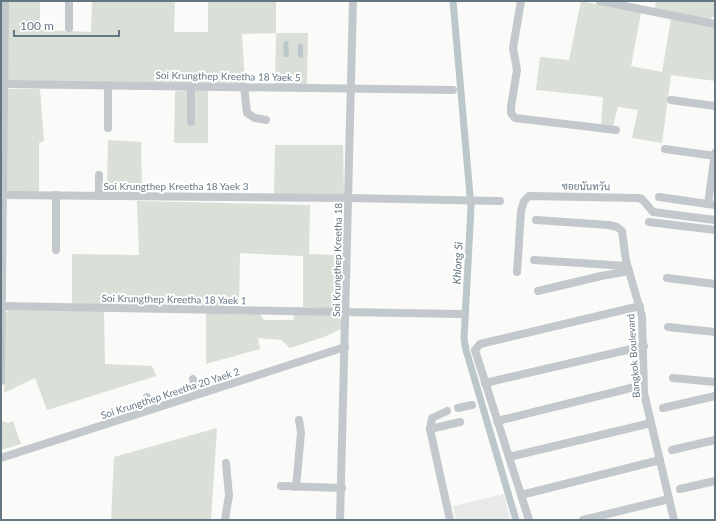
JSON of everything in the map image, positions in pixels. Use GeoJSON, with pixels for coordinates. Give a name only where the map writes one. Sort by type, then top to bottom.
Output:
{"type":"FeatureCollection","features":[{"type":"Feature","properties":{"kind":"street"},"geometry":{"type":"LineString","coordinates":[[1,381],[2,84],[5,1]]}},
{"type":"Feature","properties":{"kind":"street"},"geometry":{"type":"LineString","coordinates":[[68,1],[68,28]]}},
{"type":"Feature","properties":{"kind":"street","name":"Soi Krungthep Kreetha 18"},"geometry":{"type":"LineString","coordinates":[[340,520],[353,1]]}},
{"type":"Feature","properties":{"kind":"street"},"geometry":{"type":"LineString","coordinates":[[521,1],[513,48],[517,70],[510,107],[512,116],[515,118],[616,130]]}},
{"type":"Feature","properties":{"kind":"street"},"geometry":{"type":"LineString","coordinates":[[600,1],[715,24]]}},
{"type":"Feature","properties":{"kind":"street","name":"Soi Krungthep Kreetha 18 Yaek 5"},"geometry":{"type":"LineString","coordinates":[[2,84],[453,90]]}},
{"type":"Feature","properties":{"kind":"street"},"geometry":{"type":"LineString","coordinates":[[108,85],[108,128]]}},
{"type":"Feature","properties":{"kind":"street"},"geometry":{"type":"LineString","coordinates":[[191,86],[191,122]]}},
{"type":"Feature","properties":{"kind":"street"},"geometry":{"type":"LineString","coordinates":[[244,87],[247,113],[255,118],[266,120]]}},
{"type":"Feature","properties":{"kind":"street"},"geometry":{"type":"LineString","coordinates":[[671,100],[715,106]]}},
{"type":"Feature","properties":{"kind":"street"},"geometry":{"type":"LineString","coordinates":[[665,149],[715,156]]}},
{"type":"Feature","properties":{"kind":"street"},"geometry":{"type":"LineString","coordinates":[[659,197],[711,204],[715,153]]}},
{"type":"Feature","properties":{"kind":"street"},"geometry":{"type":"LineString","coordinates":[[98,175],[99,196]]}},
{"type":"Feature","properties":{"kind":"street","name":"Soi Krungthep Kreetha 18 Yaek 3"},"geometry":{"type":"LineString","coordinates":[[2,195],[348,198],[500,202]]}},
{"type":"Feature","properties":{"kind":"street"},"geometry":{"type":"LineString","coordinates":[[56,195],[56,250]]}},
{"type":"Feature","properties":{"kind":"street","name":"ซอยนันทวัน"},"geometry":{"type":"LineString","coordinates":[[517,272],[521,211],[524,201],[529,196],[638,198],[642,199],[653,212],[715,220]]}},
{"type":"Feature","properties":{"kind":"street","name":"Bangkok Boulevard"},"geometry":{"type":"LineString","coordinates":[[536,220],[609,225],[617,227],[622,231],[628,268],[640,306],[643,326],[643,385],[674,520]]}},
{"type":"Feature","properties":{"kind":"street"},"geometry":{"type":"LineString","coordinates":[[649,222],[715,230]]}},
{"type":"Feature","properties":{"kind":"street"},"geometry":{"type":"LineString","coordinates":[[534,260],[628,268]]}},
{"type":"Feature","properties":{"kind":"street"},"geometry":{"type":"LineString","coordinates":[[538,291],[628,268]]}},
{"type":"Feature","properties":{"kind":"street"},"geometry":{"type":"LineString","coordinates":[[667,278],[715,284]]}},
{"type":"Feature","properties":{"kind":"street","name":"Soi Krungthep Kreetha 18 Yaek 1"},"geometry":{"type":"LineString","coordinates":[[2,306],[461,314]]}},
{"type":"Feature","properties":{"kind":"street"},"geometry":{"type":"LineString","coordinates":[[529,520],[475,354],[475,350],[480,344],[640,306]]}},
{"type":"Feature","properties":{"kind":"street"},"geometry":{"type":"LineString","coordinates":[[668,327],[715,332]]}},
{"type":"Feature","properties":{"kind":"street"},"geometry":{"type":"LineString","coordinates":[[485,383],[644,346]]}},
{"type":"Feature","properties":{"kind":"street","name":"Soi Krungthep Kreetha 20 Yaek 2"},"geometry":{"type":"LineString","coordinates":[[1,458],[345,347]]}},
{"type":"Feature","properties":{"kind":"street"},"geometry":{"type":"LineString","coordinates":[[673,378],[715,382]]}},
{"type":"Feature","properties":{"kind":"street"},"geometry":{"type":"LineString","coordinates":[[193,379],[198,394]]}},
{"type":"Feature","properties":{"kind":"street"},"geometry":{"type":"LineString","coordinates":[[497,421],[643,385]]}},
{"type":"Feature","properties":{"kind":"street"},"geometry":{"type":"LineString","coordinates":[[663,408],[715,396]]}},
{"type":"Feature","properties":{"kind":"street"},"geometry":{"type":"LineString","coordinates":[[147,397],[151,409]]}},
{"type":"Feature","properties":{"kind":"street"},"geometry":{"type":"LineString","coordinates":[[458,408],[472,405]]}},
{"type":"Feature","properties":{"kind":"street"},"geometry":{"type":"LineString","coordinates":[[447,411],[432,418],[430,430],[450,520]]}},
{"type":"Feature","properties":{"kind":"street"},"geometry":{"type":"LineString","coordinates":[[296,487],[301,433],[299,420]]}},
{"type":"Feature","properties":{"kind":"street"},"geometry":{"type":"LineString","coordinates":[[430,430],[460,422]]}},
{"type":"Feature","properties":{"kind":"street"},"geometry":{"type":"LineString","coordinates":[[509,457],[651,423]]}},
{"type":"Feature","properties":{"kind":"street"},"geometry":{"type":"LineString","coordinates":[[672,450],[715,440]]}},
{"type":"Feature","properties":{"kind":"street"},"geometry":{"type":"LineString","coordinates":[[521,495],[660,460]]}},
{"type":"Feature","properties":{"kind":"street"},"geometry":{"type":"LineString","coordinates":[[225,520],[229,495],[226,463]]}},
{"type":"Feature","properties":{"kind":"street"},"geometry":{"type":"LineString","coordinates":[[680,489],[715,481]]}},
{"type":"Feature","properties":{"kind":"street"},"geometry":{"type":"LineString","coordinates":[[281,486],[342,488]]}},
{"type":"Feature","properties":{"kind":"street"},"geometry":{"type":"LineString","coordinates":[[583,520],[669,499]]}},
{"type":"Feature","properties":{"kind":"shaded area"},"geometry":{"type":"Polygon","coordinates":[[[7,1],[40,1],[40,30],[91,32],[92,1],[175,1],[174,32],[208,32],[208,1],[276,1],[276,33],[242,34],[245,84],[7,83],[7,1]]]}},
{"type":"Feature","properties":{"kind":"shaded area"},"geometry":{"type":"Polygon","coordinates":[[[581,1],[641,13],[631,66],[662,72],[671,19],[715,28],[715,81],[671,75],[662,143],[632,138],[638,110],[618,107],[613,126],[601,125],[603,97],[536,90],[540,57],[569,60],[581,1]]]}},
{"type":"Feature","properties":{"kind":"shaded area"},"geometry":{"type":"Polygon","coordinates":[[[656,1],[715,1],[714,16],[709,20],[655,8],[656,1]]]}},
{"type":"Feature","properties":{"kind":"shaded area"},"geometry":{"type":"Polygon","coordinates":[[[276,33],[308,33],[307,86],[275,85],[276,33]]]}},
{"type":"Feature","properties":{"kind":"shaded area"},"geometry":{"type":"Polygon","coordinates":[[[288,41],[289,57],[284,57],[283,44],[288,41]]]}},
{"type":"Feature","properties":{"kind":"shaded area"},"geometry":{"type":"Polygon","coordinates":[[[300,43],[303,45],[303,57],[300,58],[298,56],[298,45],[300,43]]]}},
{"type":"Feature","properties":{"kind":"shaded area"},"geometry":{"type":"Polygon","coordinates":[[[7,89],[40,89],[44,141],[39,143],[39,192],[10,193],[5,188],[7,89]]]}},
{"type":"Feature","properties":{"kind":"shaded area"},"geometry":{"type":"Polygon","coordinates":[[[208,90],[208,143],[174,143],[175,91],[208,90]]]}},
{"type":"Feature","properties":{"kind":"shaded area"},"geometry":{"type":"Polygon","coordinates":[[[108,140],[141,142],[142,193],[107,193],[108,140]]]}},
{"type":"Feature","properties":{"kind":"shaded area"},"geometry":{"type":"Polygon","coordinates":[[[275,145],[343,145],[344,194],[274,195],[275,145]]]}},
{"type":"Feature","properties":{"kind":"shaded area"},"geometry":{"type":"Polygon","coordinates":[[[137,201],[310,205],[309,254],[342,255],[342,309],[303,307],[303,256],[240,253],[239,307],[72,304],[72,254],[139,255],[137,201]]]}},
{"type":"Feature","properties":{"kind":"shaded area"},"geometry":{"type":"Polygon","coordinates":[[[8,310],[104,311],[105,364],[152,366],[156,376],[47,410],[35,378],[4,393],[5,315],[8,310]]]}},
{"type":"Feature","properties":{"kind":"shaded area"},"geometry":{"type":"Polygon","coordinates":[[[206,312],[258,312],[264,320],[294,320],[293,313],[342,314],[341,329],[324,337],[290,348],[281,340],[258,338],[260,349],[206,364],[206,312]]]}},
{"type":"Feature","properties":{"kind":"shaded area"},"geometry":{"type":"Polygon","coordinates":[[[1,421],[8,423],[13,421],[21,444],[1,450],[1,421]]]}},
{"type":"Feature","properties":{"kind":"shaded area"},"geometry":{"type":"Polygon","coordinates":[[[217,428],[211,520],[111,520],[114,457],[217,428]]]}},
{"type":"Feature","properties":{"kind":"shaded area"},"geometry":{"type":"Polygon","coordinates":[[[504,494],[510,520],[456,520],[453,506],[504,494]]]}},
{"type":"Feature","properties":{"kind":"waterway","name":"Khlong Si"},"geometry":{"type":"LineString","coordinates":[[453,1],[471,207],[464,339],[516,520]]}}]}
